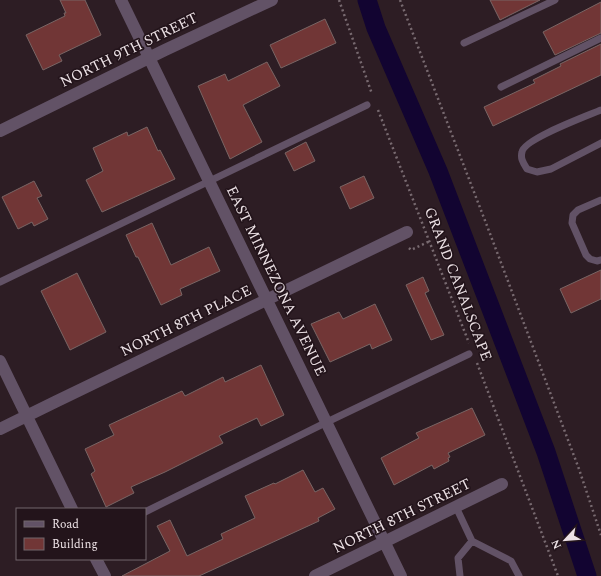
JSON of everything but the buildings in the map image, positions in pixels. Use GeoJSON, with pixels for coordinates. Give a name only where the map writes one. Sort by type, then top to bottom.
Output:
{"type":"FeatureCollection","features":[{"type":"Feature","properties":{"kind":"street","name":"EAST MINNEZONA AVENUE"},"geometry":{"type":"LineString","coordinates":[[121,0],[402,576]]}},
{"type":"Feature","properties":{"kind":"street","name":"NORTH 9TH STREET"},"geometry":{"type":"LineString","coordinates":[[0,130],[272,0]]}},
{"type":"Feature","properties":{"kind":"street","name":"NORTH 8TH PLACE"},"geometry":{"type":"LineString","coordinates":[[0,430],[407,232]]}},
{"type":"Feature","properties":{"kind":"street"},"geometry":{"type":"LineString","coordinates":[[0,361],[72,508]]}},
{"type":"Feature","properties":{"kind":"street","name":"NORTH 8TH STREET"},"geometry":{"type":"LineString","coordinates":[[315,576],[502,484]]}},
{"type":"Feature","properties":{"kind":"street"},"geometry":{"type":"LineString","coordinates":[[97,560],[105,576]]}},
{"type":"Feature","properties":{"kind":"lane"},"geometry":{"type":"LineString","coordinates":[[464,43],[555,0]]}},
{"type":"Feature","properties":{"kind":"lane"},"geometry":{"type":"LineString","coordinates":[[501,87],[601,38]]}},
{"type":"Feature","properties":{"kind":"lane"},"geometry":{"type":"LineString","coordinates":[[0,282],[367,105]]}},
{"type":"Feature","properties":{"kind":"lane"},"geometry":{"type":"LineString","coordinates":[[601,110],[528,143],[522,150],[521,159],[527,169],[536,172],[551,169],[601,143]]}},
{"type":"Feature","properties":{"kind":"lane"},"geometry":{"type":"LineString","coordinates":[[601,200],[578,210],[573,215],[572,223],[586,255],[590,260],[601,260]]}},
{"type":"Feature","properties":{"kind":"lane"},"geometry":{"type":"LineString","coordinates":[[146,512],[326,422],[472,356]]}},
{"type":"Feature","properties":{"kind":"lane"},"geometry":{"type":"LineString","coordinates":[[456,507],[472,541],[512,561],[519,576]]}},
{"type":"Feature","properties":{"kind":"lane"},"geometry":{"type":"LineString","coordinates":[[460,576],[458,558],[472,541]]}},
{"type":"Feature","properties":{"kind":"path"},"geometry":{"type":"LineString","coordinates":[[338,0],[372,95]]}},
{"type":"Feature","properties":{"kind":"path"},"geometry":{"type":"LineString","coordinates":[[400,0],[579,469],[601,535]]}},
{"type":"Feature","properties":{"kind":"path","name":"GRAND CANALSCAPE"},"geometry":{"type":"LineString","coordinates":[[378,109],[470,344]]}},
{"type":"Feature","properties":{"kind":"path","name":"GRAND CANALSCAPE"},"geometry":{"type":"LineString","coordinates":[[472,356],[558,576]]}},
{"type":"Feature","properties":{"kind":"waterway"},"geometry":{"type":"LineString","coordinates":[[367,0],[376,28],[438,171],[546,452],[587,576]]}}]}
